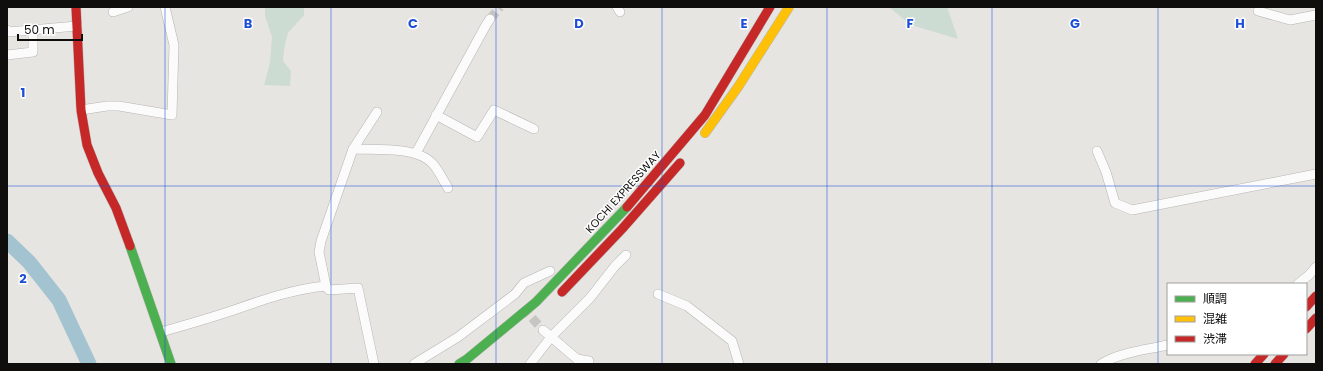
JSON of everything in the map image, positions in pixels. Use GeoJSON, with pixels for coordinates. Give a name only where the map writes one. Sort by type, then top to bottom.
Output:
{"type":"FeatureCollection","features":[{"type":"Feature","properties":{"kind":"main road"},"geometry":{"type":"LineString","coordinates":[[76,7],[81,110],[87,145],[98,173],[116,208],[161,332],[171,364]]}},
{"type":"Feature","properties":{"kind":"main road"},"geometry":{"type":"LineString","coordinates":[[704,115],[763,7]]}},
{"type":"Feature","properties":{"kind":"main road","name":"KOCHI EXPRESSWAY"},"geometry":{"type":"LineString","coordinates":[[459,364],[536,302],[630,204],[704,115],[770,7]]}},
{"type":"Feature","properties":{"kind":"main road"},"geometry":{"type":"LineString","coordinates":[[701,137],[715,120],[762,51],[789,7]]}},
{"type":"Feature","properties":{"kind":"main road"},"geometry":{"type":"LineString","coordinates":[[554,300],[597,258],[639,212],[688,154]]}},
{"type":"Feature","properties":{"kind":"main road"},"geometry":{"type":"LineString","coordinates":[[1307,306],[1316,296]]}},
{"type":"Feature","properties":{"kind":"main road"},"geometry":{"type":"LineString","coordinates":[[1307,328],[1316,318]]}},
{"type":"Feature","properties":{"kind":"main road"},"geometry":{"type":"LineString","coordinates":[[1255,364],[1263,355]]}},
{"type":"Feature","properties":{"kind":"main road"},"geometry":{"type":"LineString","coordinates":[[1275,364],[1283,355]]}},
{"type":"Feature","properties":{"kind":"street"},"geometry":{"type":"LineString","coordinates":[[113,12],[128,7]]}},
{"type":"Feature","properties":{"kind":"street"},"geometry":{"type":"LineString","coordinates":[[81,110],[107,106],[119,106],[172,115],[174,45],[165,7]]}},
{"type":"Feature","properties":{"kind":"street"},"geometry":{"type":"LineString","coordinates":[[1258,11],[1290,20],[1316,15]]}},
{"type":"Feature","properties":{"kind":"street"},"geometry":{"type":"LineString","coordinates":[[416,153],[490,19]]}},
{"type":"Feature","properties":{"kind":"street"},"geometry":{"type":"LineString","coordinates":[[7,30],[8,32],[77,26]]}},
{"type":"Feature","properties":{"kind":"street"},"geometry":{"type":"LineString","coordinates":[[7,55],[32,52],[32,30]]}},
{"type":"Feature","properties":{"kind":"street"},"geometry":{"type":"LineString","coordinates":[[436,115],[477,138],[494,110],[534,129]]}},
{"type":"Feature","properties":{"kind":"street"},"geometry":{"type":"LineString","coordinates":[[374,364],[358,288],[329,290],[326,286],[319,252],[321,241],[353,149],[377,112]]}},
{"type":"Feature","properties":{"kind":"street"},"geometry":{"type":"LineString","coordinates":[[353,149],[406,151],[416,153],[428,159],[434,165],[448,188]]}},
{"type":"Feature","properties":{"kind":"street"},"geometry":{"type":"LineString","coordinates":[[1097,152],[1106,172],[1115,203],[1132,210],[1316,174]]}},
{"type":"Feature","properties":{"kind":"street"},"geometry":{"type":"LineString","coordinates":[[530,364],[551,337],[590,298],[615,266],[626,255]]}},
{"type":"Feature","properties":{"kind":"street"},"geometry":{"type":"LineString","coordinates":[[1299,283],[1316,268]]}},
{"type":"Feature","properties":{"kind":"street"},"geometry":{"type":"LineString","coordinates":[[414,364],[458,337],[517,297],[524,283],[550,271]]}},
{"type":"Feature","properties":{"kind":"street"},"geometry":{"type":"LineString","coordinates":[[161,332],[276,296],[306,288],[326,286]]}},
{"type":"Feature","properties":{"kind":"street"},"geometry":{"type":"LineString","coordinates":[[658,294],[687,306],[732,341],[739,364]]}},
{"type":"Feature","properties":{"kind":"street"},"geometry":{"type":"LineString","coordinates":[[544,330],[578,359],[589,361]]}},
{"type":"Feature","properties":{"kind":"street"},"geometry":{"type":"LineString","coordinates":[[1101,364],[1111,358],[1131,352],[1167,345]]}},
{"type":"Feature","properties":{"kind":"shaded area"},"geometry":{"type":"Polygon","coordinates":[[[265,7],[304,7],[304,15],[288,33],[284,49],[283,61],[291,71],[290,86],[264,85],[270,63],[272,37],[265,16],[265,7]]]}},
{"type":"Feature","properties":{"kind":"shaded area"},"geometry":{"type":"Polygon","coordinates":[[[889,7],[947,7],[958,39],[911,25],[889,7]]]}},
{"type":"Feature","properties":{"kind":"waterway"},"geometry":{"type":"LineString","coordinates":[[7,241],[29,262],[59,300],[89,364]]}},
{"type":"Feature","properties":{"kind":"tunnel"},"geometry":{"type":"LineString","coordinates":[[490,19],[500,7]]}},
{"type":"Feature","properties":{"kind":"tunnel"},"geometry":{"type":"LineString","coordinates":[[523,308],[543,330]]}},
{"type":"Feature","properties":{"kind":"traffic: fast"},"geometry":{"type":"LineString","coordinates":[[459,364],[536,302],[627,207]]}},
{"type":"Feature","properties":{"kind":"traffic: fast"},"geometry":{"type":"LineString","coordinates":[[130,246],[171,364]]}},
{"type":"Feature","properties":{"kind":"traffic: slow"},"geometry":{"type":"LineString","coordinates":[[705,133],[738,87],[789,7]]}},
{"type":"Feature","properties":{"kind":"traffic: jam"},"geometry":{"type":"LineString","coordinates":[[76,7],[81,110],[87,145],[98,173],[116,208],[130,246]]}},
{"type":"Feature","properties":{"kind":"traffic: jam"},"geometry":{"type":"LineString","coordinates":[[627,207],[705,115],[770,7]]}},
{"type":"Feature","properties":{"kind":"traffic: jam"},"geometry":{"type":"LineString","coordinates":[[562,292],[622,229],[680,163]]}},
{"type":"Feature","properties":{"kind":"traffic: jam"},"geometry":{"type":"LineString","coordinates":[[1307,306],[1316,296]]}},
{"type":"Feature","properties":{"kind":"traffic: jam"},"geometry":{"type":"LineString","coordinates":[[1307,328],[1316,318]]}},
{"type":"Feature","properties":{"kind":"traffic: jam"},"geometry":{"type":"LineString","coordinates":[[1255,364],[1263,355]]}},
{"type":"Feature","properties":{"kind":"traffic: jam"},"geometry":{"type":"LineString","coordinates":[[1275,364],[1283,355]]}}]}
